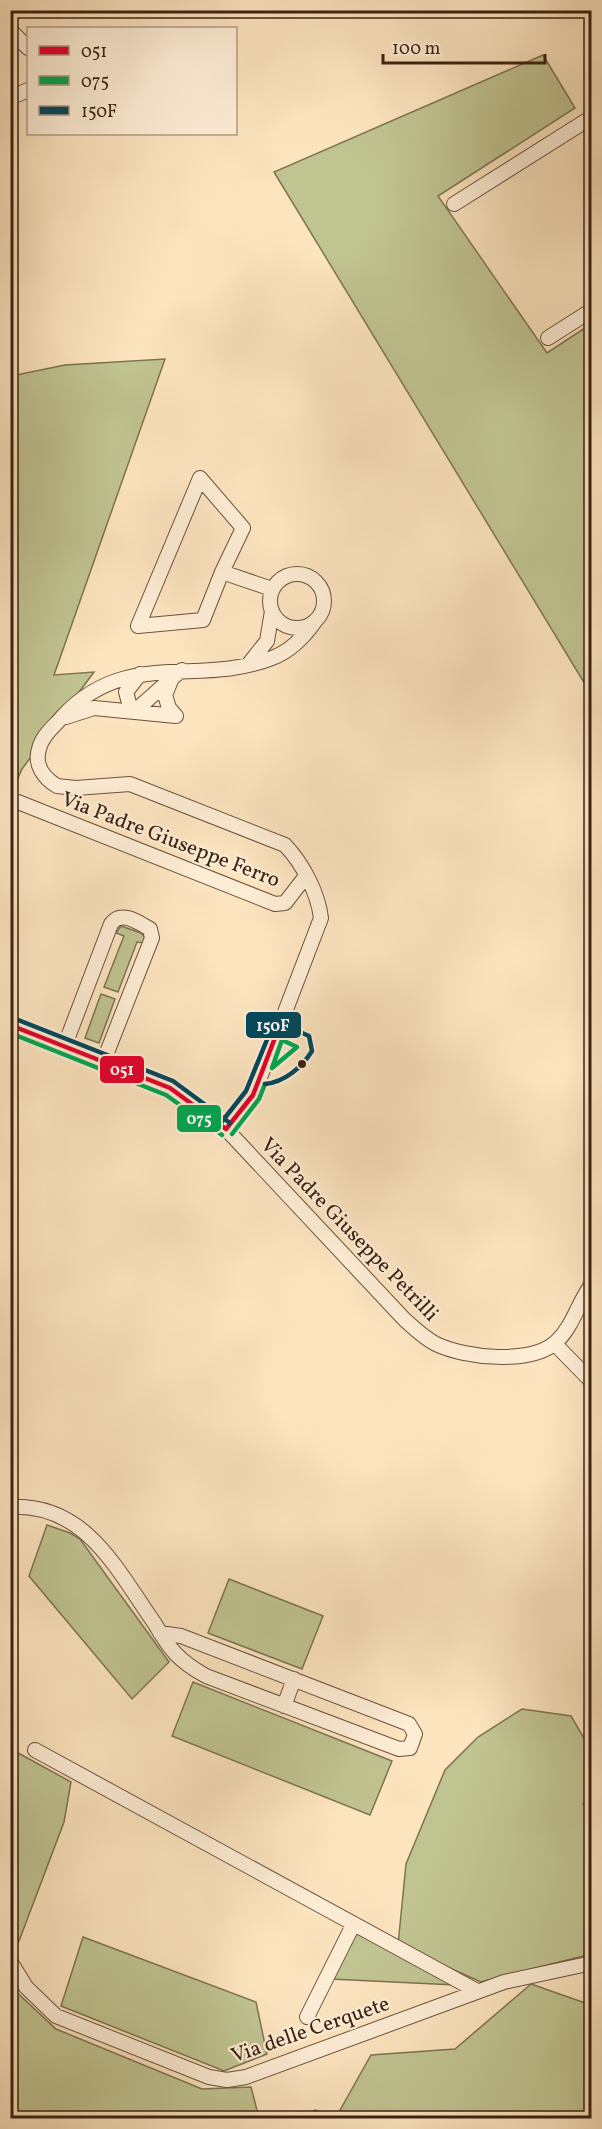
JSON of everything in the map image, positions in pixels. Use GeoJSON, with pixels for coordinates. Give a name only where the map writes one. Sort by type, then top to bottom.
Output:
{"type":"FeatureCollection","features":[{"type":"Feature","properties":{"kind":"street"},"geometry":{"type":"LineString","coordinates":[[10,30],[27,47]]}},
{"type":"Feature","properties":{"kind":"street"},"geometry":{"type":"LineString","coordinates":[[10,98],[27,90]]}},
{"type":"Feature","properties":{"kind":"street"},"geometry":{"type":"LineString","coordinates":[[454,204],[591,117]]}},
{"type":"Feature","properties":{"kind":"street"},"geometry":{"type":"LineString","coordinates":[[548,338],[591,310]]}},
{"type":"Feature","properties":{"kind":"street"},"geometry":{"type":"LineString","coordinates":[[200,478],[243,528],[222,572],[203,620],[138,626],[200,478]]}},
{"type":"Feature","properties":{"kind":"street"},"geometry":{"type":"LineString","coordinates":[[222,572],[272,589]]}},
{"type":"Feature","properties":{"kind":"street"},"geometry":{"type":"LineString","coordinates":[[226,1129],[253,1095],[321,918],[319,901],[306,876],[285,845],[136,786],[117,783],[76,788],[57,786],[43,774],[37,758],[40,745],[76,703],[98,688],[120,678],[140,674],[177,674],[248,666],[275,657],[296,644],[322,612],[324,597],[316,581],[309,576],[292,574],[283,577],[272,589],[272,611],[267,641],[248,666]]}},
{"type":"Feature","properties":{"kind":"street"},"geometry":{"type":"LineString","coordinates":[[272,611],[283,624],[294,628],[308,626],[316,620]]}},
{"type":"Feature","properties":{"kind":"street"},"geometry":{"type":"LineString","coordinates":[[133,710],[126,692],[140,674]]}},
{"type":"Feature","properties":{"kind":"street"},"geometry":{"type":"LineString","coordinates":[[133,710],[177,674]]}},
{"type":"Feature","properties":{"kind":"street"},"geometry":{"type":"LineString","coordinates":[[59,721],[86,709],[133,710],[176,716],[169,708],[165,695],[177,674]]}},
{"type":"Feature","properties":{"kind":"street","name":"Via Padre Giuseppe Ferro"},"geometry":{"type":"LineString","coordinates":[[10,803],[18,802],[276,904],[285,903],[306,876]]}},
{"type":"Feature","properties":{"kind":"street"},"geometry":{"type":"LineString","coordinates":[[65,1045],[111,924],[116,918],[123,916],[150,928],[152,938],[104,1060]]}},
{"type":"Feature","properties":{"kind":"street","name":"Via Padre Giuseppe Petrilli"},"geometry":{"type":"LineString","coordinates":[[10,1024],[170,1088],[226,1129],[271,1179],[425,1337],[448,1349],[514,1357],[530,1355],[555,1344]]}},
{"type":"Feature","properties":{"kind":"street"},"geometry":{"type":"LineString","coordinates":[[591,1284],[566,1332],[555,1344],[591,1382]]}},
{"type":"Feature","properties":{"kind":"street"},"geometry":{"type":"LineString","coordinates":[[10,1507],[51,1512],[88,1532],[172,1653],[189,1667],[206,1676],[399,1749],[410,1748],[415,1734],[409,1724],[181,1636],[160,1633]]}},
{"type":"Feature","properties":{"kind":"street"},"geometry":{"type":"LineString","coordinates":[[284,1706],[294,1679]]}},
{"type":"Feature","properties":{"kind":"street"},"geometry":{"type":"LineString","coordinates":[[359,1734],[369,1708]]}},
{"type":"Feature","properties":{"kind":"street"},"geometry":{"type":"LineString","coordinates":[[35,1750],[477,1991]]}},
{"type":"Feature","properties":{"kind":"street"},"geometry":{"type":"LineString","coordinates":[[307,2017],[353,1925]]}},
{"type":"Feature","properties":{"kind":"street","name":"Via delle Cerquete"},"geometry":{"type":"LineString","coordinates":[[10,1961],[26,1987],[56,2016],[208,2077],[227,2079],[246,2077],[504,1982],[591,1964]]}},
{"type":"Feature","properties":{"kind":"green space"},"geometry":{"type":"Polygon","coordinates":[[[543,55],[575,108],[438,196],[547,353],[591,324],[591,694],[274,172],[543,55]]]}},
{"type":"Feature","properties":{"kind":"green space"},"geometry":{"type":"Polygon","coordinates":[[[165,359],[54,675],[94,672],[22,769],[11,794],[11,376],[65,365],[165,359]]]}},
{"type":"Feature","properties":{"kind":"green space"},"geometry":{"type":"Polygon","coordinates":[[[121,926],[141,933],[146,938],[144,943],[137,942],[118,992],[104,987],[124,936],[116,933],[121,926]]]}},
{"type":"Feature","properties":{"kind":"green space"},"geometry":{"type":"Polygon","coordinates":[[[101,994],[115,999],[99,1043],[85,1038],[101,994]]]}},
{"type":"Feature","properties":{"kind":"green space"},"geometry":{"type":"Polygon","coordinates":[[[47,1525],[80,1539],[169,1662],[132,1699],[29,1576],[47,1525]]]}},
{"type":"Feature","properties":{"kind":"green space"},"geometry":{"type":"Polygon","coordinates":[[[229,1579],[323,1616],[302,1669],[208,1633],[229,1579]]]}},
{"type":"Feature","properties":{"kind":"green space"},"geometry":{"type":"Polygon","coordinates":[[[193,1682],[392,1761],[370,1815],[172,1736],[193,1682]]]}},
{"type":"Feature","properties":{"kind":"green space"},"geometry":{"type":"Polygon","coordinates":[[[522,1709],[571,1716],[591,1750],[586,1763],[592,1784],[583,1804],[591,1810],[591,1954],[481,1982],[398,1945],[406,1864],[445,1770],[478,1737],[522,1709]]]}},
{"type":"Feature","properties":{"kind":"green space"},"geometry":{"type":"Polygon","coordinates":[[[11,1749],[71,1782],[64,1822],[19,1941],[11,1947],[11,1749]]]}},
{"type":"Feature","properties":{"kind":"green space"},"geometry":{"type":"Polygon","coordinates":[[[356,1933],[456,1985],[331,1979],[356,1933]]]}},
{"type":"Feature","properties":{"kind":"green space"},"geometry":{"type":"Polygon","coordinates":[[[83,1937],[256,2002],[267,2054],[224,2071],[61,2006],[83,1937]]]}},
{"type":"Feature","properties":{"kind":"green space"},"geometry":{"type":"Polygon","coordinates":[[[531,1984],[591,2005],[591,2118],[360,2118],[339,2112],[371,2055],[455,2049],[531,1984]]]}},
{"type":"Feature","properties":{"kind":"green space"},"geometry":{"type":"Polygon","coordinates":[[[10,1986],[56,2029],[202,2089],[251,2087],[259,2118],[11,2118],[10,1986]]]}},
{"type":"Feature","properties":{"kind":"green space"},"geometry":{"type":"Polygon","coordinates":[[[315,2110],[340,2118],[302,2118],[315,2110]]]}},
{"type":"Feature","properties":{"kind":"transit line","name":"150F"},"geometry":{"type":"LineString","coordinates":[[13,1018],[173,1081],[230,1123]]}},
{"type":"Feature","properties":{"kind":"transit line","name":"150F"},"geometry":{"type":"LineString","coordinates":[[220,1124],[246,1091],[273,1025],[280,1023],[309,1036],[312,1051],[303,1063],[286,1077],[265,1084]]}},
{"type":"Feature","properties":{"kind":"transit line","name":"051"},"geometry":{"type":"LineString","coordinates":[[10,1025],[170,1088],[226,1129]]}},
{"type":"Feature","properties":{"kind":"transit line","name":"051"},"geometry":{"type":"LineString","coordinates":[[226,1129],[253,1095],[278,1030]]}},
{"type":"Feature","properties":{"kind":"transit line","name":"075"},"geometry":{"type":"LineString","coordinates":[[10,1033],[166,1095],[222,1135]]}},
{"type":"Feature","properties":{"kind":"transit line","name":"075"},"geometry":{"type":"LineString","coordinates":[[282,1040],[297,1047],[272,1068],[282,1040]]}},
{"type":"Feature","properties":{"kind":"transit line","name":"075"},"geometry":{"type":"LineString","coordinates":[[232,1134],[259,1099],[265,1084]]}}]}
